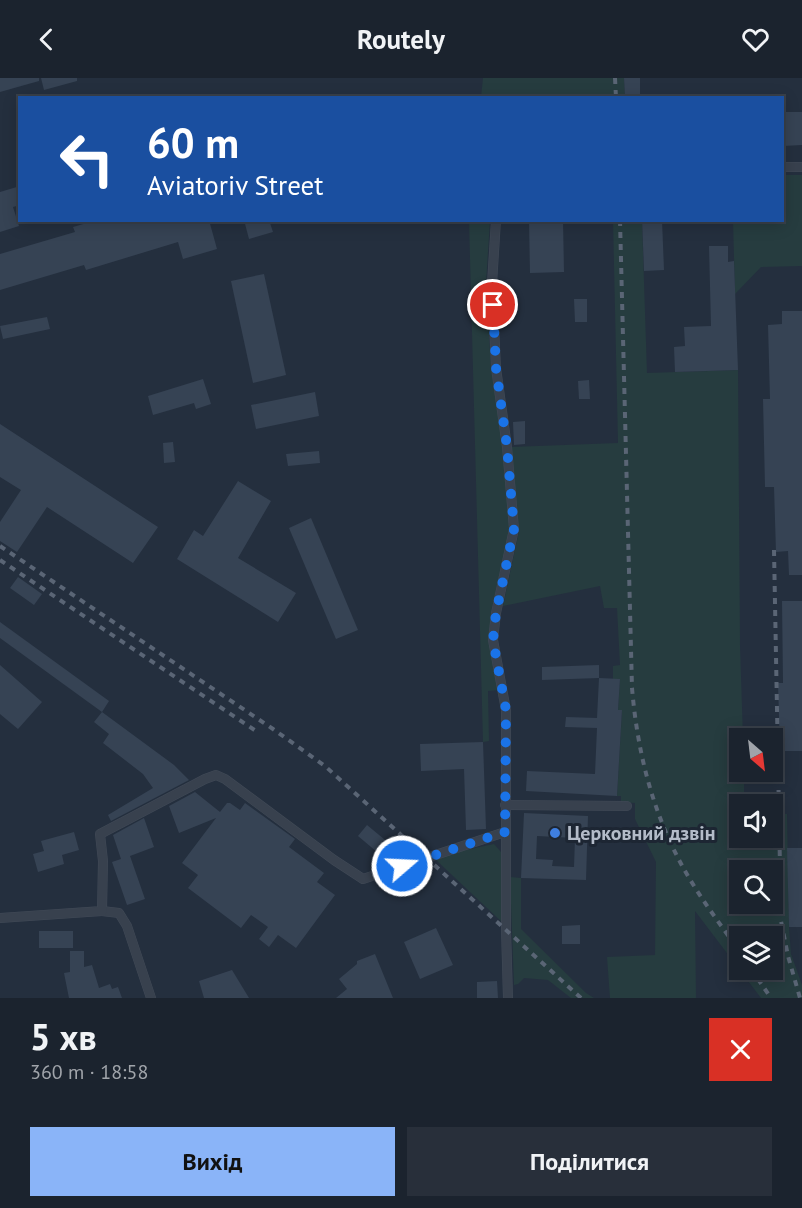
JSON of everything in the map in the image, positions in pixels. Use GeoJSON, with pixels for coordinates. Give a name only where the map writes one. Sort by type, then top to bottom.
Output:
{"type":"FeatureCollection","features":[{"type":"Feature","properties":{"kind":"street"},"geometry":{"type":"LineString","coordinates":[[784,167],[802,167]]}},
{"type":"Feature","properties":{"kind":"street"},"geometry":{"type":"LineString","coordinates":[[496,222],[492,284],[496,368],[507,447],[514,529],[496,613],[493,640],[506,710],[505,832],[508,998]]}},
{"type":"Feature","properties":{"kind":"street"},"geometry":{"type":"LineString","coordinates":[[102,911],[103,861],[100,834],[216,775],[225,778],[363,879],[505,832]]}},
{"type":"Feature","properties":{"kind":"street"},"geometry":{"type":"LineString","coordinates":[[505,805],[627,806]]}},
{"type":"Feature","properties":{"kind":"street"},"geometry":{"type":"LineString","coordinates":[[0,918],[102,911],[119,913],[127,926],[151,998]]}},
{"type":"Feature","properties":{"kind":"green space"},"geometry":{"type":"Polygon","coordinates":[[[483,78],[624,78],[625,96],[481,96],[483,78]]]}},
{"type":"Feature","properties":{"kind":"green space"},"geometry":{"type":"Polygon","coordinates":[[[784,175],[802,175],[802,266],[761,267],[735,294],[733,222],[784,222],[784,175]]]}},
{"type":"Feature","properties":{"kind":"green space"},"geometry":{"type":"Polygon","coordinates":[[[469,222],[490,222],[486,283],[491,368],[503,447],[510,529],[491,612],[489,641],[499,690],[488,691],[489,741],[483,742],[469,222]]]}},
{"type":"Feature","properties":{"kind":"green space"},"geometry":{"type":"Polygon","coordinates":[[[613,222],[642,222],[647,373],[738,370],[743,728],[729,728],[729,782],[744,782],[744,794],[729,794],[729,848],[783,848],[783,814],[787,814],[791,954],[802,985],[802,998],[761,998],[747,980],[783,980],[783,926],[729,926],[729,956],[695,911],[696,998],[610,998],[607,957],[655,955],[656,862],[635,819],[635,803],[621,802],[621,796],[617,796],[622,711],[618,710],[620,680],[613,679],[613,666],[620,665],[617,608],[604,608],[600,586],[503,606],[519,531],[511,447],[618,443],[613,222]]]}},
{"type":"Feature","properties":{"kind":"green space"},"geometry":{"type":"Polygon","coordinates":[[[494,844],[501,852],[503,923],[435,859],[494,844]]]}},
{"type":"Feature","properties":{"kind":"green space"},"geometry":{"type":"Polygon","coordinates":[[[510,877],[521,878],[521,929],[586,993],[594,998],[571,998],[548,980],[524,978],[514,985],[510,877]]]}},
{"type":"Feature","properties":{"kind":"building"},"geometry":{"type":"Polygon","coordinates":[[[0,78],[39,78],[39,81],[0,92],[0,78]]]}},
{"type":"Feature","properties":{"kind":"building"},"geometry":{"type":"Polygon","coordinates":[[[41,78],[77,78],[77,81],[44,90],[41,78]]]}},
{"type":"Feature","properties":{"kind":"building"},"geometry":{"type":"Polygon","coordinates":[[[624,78],[640,78],[640,96],[625,96],[624,78]]]}},
{"type":"Feature","properties":{"kind":"building"},"geometry":{"type":"Polygon","coordinates":[[[784,112],[802,112],[802,145],[784,146],[784,112]]]}},
{"type":"Feature","properties":{"kind":"building"},"geometry":{"type":"Polygon","coordinates":[[[18,187],[18,206],[13,207],[19,226],[0,232],[0,192],[18,187]]]}},
{"type":"Feature","properties":{"kind":"building"},"geometry":{"type":"Polygon","coordinates":[[[90,222],[210,222],[217,249],[183,259],[178,242],[86,270],[84,265],[0,290],[0,254],[75,232],[73,227],[90,222]]]}},
{"type":"Feature","properties":{"kind":"building"},"geometry":{"type":"Polygon","coordinates":[[[245,222],[270,222],[273,232],[249,239],[245,222]]]}},
{"type":"Feature","properties":{"kind":"building"},"geometry":{"type":"Polygon","coordinates":[[[529,222],[563,222],[564,272],[530,273],[529,222]]]}},
{"type":"Feature","properties":{"kind":"building"},"geometry":{"type":"Polygon","coordinates":[[[642,222],[662,222],[664,270],[644,271],[642,222]]]}},
{"type":"Feature","properties":{"kind":"building"},"geometry":{"type":"Polygon","coordinates":[[[709,246],[728,246],[728,262],[734,261],[738,370],[675,372],[674,347],[685,346],[684,327],[711,326],[709,246]]]}},
{"type":"Feature","properties":{"kind":"building"},"geometry":{"type":"Polygon","coordinates":[[[264,274],[286,375],[253,383],[231,281],[264,274]]]}},
{"type":"Feature","properties":{"kind":"building"},"geometry":{"type":"Polygon","coordinates":[[[574,299],[587,299],[587,322],[575,322],[574,299]]]}},
{"type":"Feature","properties":{"kind":"building"},"geometry":{"type":"Polygon","coordinates":[[[782,311],[802,311],[802,575],[789,575],[788,551],[776,552],[774,487],[765,487],[763,399],[770,399],[768,325],[782,324],[782,311]]]}},
{"type":"Feature","properties":{"kind":"building"},"geometry":{"type":"Polygon","coordinates":[[[47,317],[50,329],[3,339],[0,326],[47,317]]]}},
{"type":"Feature","properties":{"kind":"building"},"geometry":{"type":"Polygon","coordinates":[[[203,379],[211,404],[196,409],[194,403],[153,415],[148,396],[203,379]]]}},
{"type":"Feature","properties":{"kind":"building"},"geometry":{"type":"Polygon","coordinates":[[[589,380],[590,399],[579,399],[578,381],[589,380]]]}},
{"type":"Feature","properties":{"kind":"building"},"geometry":{"type":"Polygon","coordinates":[[[315,392],[319,416],[256,429],[251,405],[315,392]]]}},
{"type":"Feature","properties":{"kind":"building"},"geometry":{"type":"Polygon","coordinates":[[[525,421],[525,444],[514,445],[513,422],[525,421]]]}},
{"type":"Feature","properties":{"kind":"building"},"geometry":{"type":"Polygon","coordinates":[[[0,424],[158,527],[133,563],[47,507],[17,552],[0,541],[0,522],[21,490],[0,477],[0,424]]]}},
{"type":"Feature","properties":{"kind":"building"},"geometry":{"type":"Polygon","coordinates":[[[173,442],[175,462],[164,463],[163,443],[173,442]]]}},
{"type":"Feature","properties":{"kind":"building"},"geometry":{"type":"Polygon","coordinates":[[[319,451],[320,463],[288,466],[286,454],[319,451]]]}},
{"type":"Feature","properties":{"kind":"building"},"geometry":{"type":"Polygon","coordinates":[[[238,481],[271,501],[238,558],[296,593],[278,622],[177,559],[194,530],[203,536],[238,481]]]}},
{"type":"Feature","properties":{"kind":"building"},"geometry":{"type":"Polygon","coordinates":[[[311,518],[358,630],[336,639],[289,528],[311,518]]]}},
{"type":"Feature","properties":{"kind":"building"},"geometry":{"type":"Polygon","coordinates":[[[18,577],[42,594],[34,605],[10,588],[18,577]]]}},
{"type":"Feature","properties":{"kind":"building"},"geometry":{"type":"Polygon","coordinates":[[[782,601],[802,601],[802,751],[783,751],[783,728],[779,728],[778,683],[783,683],[782,601]]]}},
{"type":"Feature","properties":{"kind":"building"},"geometry":{"type":"Polygon","coordinates":[[[0,622],[109,701],[102,712],[0,638],[0,622]]]}},
{"type":"Feature","properties":{"kind":"building"},"geometry":{"type":"Polygon","coordinates":[[[0,665],[42,702],[18,729],[0,714],[0,665]]]}},
{"type":"Feature","properties":{"kind":"building"},"geometry":{"type":"Polygon","coordinates":[[[599,665],[599,678],[542,680],[542,667],[599,665]]]}},
{"type":"Feature","properties":{"kind":"building"},"geometry":{"type":"Polygon","coordinates":[[[599,678],[620,679],[618,710],[622,710],[617,796],[526,791],[527,771],[595,774],[597,728],[565,727],[566,717],[597,718],[599,678]]]}},
{"type":"Feature","properties":{"kind":"building"},"geometry":{"type":"Polygon","coordinates":[[[102,712],[174,765],[189,780],[111,821],[108,815],[153,788],[143,774],[103,743],[109,734],[94,722],[102,712]]]}},
{"type":"Feature","properties":{"kind":"building"},"geometry":{"type":"Polygon","coordinates":[[[483,742],[486,829],[466,830],[464,769],[421,771],[420,744],[483,742]]]}},
{"type":"Feature","properties":{"kind":"building"},"geometry":{"type":"Polygon","coordinates":[[[195,792],[220,812],[227,803],[240,810],[245,803],[295,839],[289,847],[324,873],[317,882],[335,895],[296,948],[278,935],[269,947],[259,939],[268,927],[251,915],[241,928],[188,888],[198,875],[182,863],[216,818],[179,833],[169,806],[195,792]]]}},
{"type":"Feature","properties":{"kind":"building"},"geometry":{"type":"Polygon","coordinates":[[[524,813],[588,816],[586,880],[521,878],[524,813]],[[537,836],[536,859],[553,860],[552,866],[574,867],[575,838],[537,836]]]}},
{"type":"Feature","properties":{"kind":"building"},"geometry":{"type":"Polygon","coordinates":[[[144,818],[154,847],[130,856],[145,899],[127,905],[112,862],[121,859],[113,835],[144,818]]]}},
{"type":"Feature","properties":{"kind":"building"},"geometry":{"type":"Polygon","coordinates":[[[367,825],[402,854],[396,861],[390,863],[358,836],[367,825]]]}},
{"type":"Feature","properties":{"kind":"building"},"geometry":{"type":"Polygon","coordinates":[[[74,832],[79,850],[62,855],[64,864],[38,872],[33,854],[44,851],[41,841],[74,832]]]}},
{"type":"Feature","properties":{"kind":"building"},"geometry":{"type":"Polygon","coordinates":[[[787,848],[802,848],[802,927],[789,927],[787,848]]]}},
{"type":"Feature","properties":{"kind":"building"},"geometry":{"type":"Polygon","coordinates":[[[580,925],[580,944],[562,944],[562,926],[580,925]]]}},
{"type":"Feature","properties":{"kind":"building"},"geometry":{"type":"Polygon","coordinates":[[[436,928],[453,965],[420,979],[404,942],[436,928]]]}},
{"type":"Feature","properties":{"kind":"building"},"geometry":{"type":"Polygon","coordinates":[[[39,931],[73,931],[73,948],[39,948],[39,931]]]}},
{"type":"Feature","properties":{"kind":"building"},"geometry":{"type":"Polygon","coordinates":[[[70,951],[84,951],[84,967],[92,965],[99,988],[110,984],[112,989],[118,987],[122,998],[69,998],[64,973],[70,972],[70,951]]]}},
{"type":"Feature","properties":{"kind":"building"},"geometry":{"type":"Polygon","coordinates":[[[375,954],[393,998],[336,998],[347,989],[339,979],[357,964],[357,961],[375,954]]]}},
{"type":"Feature","properties":{"kind":"building"},"geometry":{"type":"Polygon","coordinates":[[[232,970],[249,998],[204,998],[199,981],[232,970]]]}},
{"type":"Feature","properties":{"kind":"building"},"geometry":{"type":"Polygon","coordinates":[[[497,981],[498,998],[477,998],[477,982],[497,981]]]}},
{"type":"Feature","properties":{"kind":"railway"},"geometry":{"type":"LineString","coordinates":[[615,78],[616,96]]}},
{"type":"Feature","properties":{"kind":"railway"},"geometry":{"type":"LineString","coordinates":[[620,222],[632,688],[637,732],[652,795],[677,856],[691,881],[729,936]]}},
{"type":"Feature","properties":{"kind":"railway"},"geometry":{"type":"LineString","coordinates":[[0,546],[325,766],[581,998]]}},
{"type":"Feature","properties":{"kind":"railway"},"geometry":{"type":"LineString","coordinates":[[774,550],[781,921],[800,998]]}},
{"type":"Feature","properties":{"kind":"railway"},"geometry":{"type":"LineString","coordinates":[[0,560],[259,733]]}},
{"type":"Feature","properties":{"kind":"railway"},"geometry":{"type":"LineString","coordinates":[[759,980],[771,998]]}},
{"type":"Feature","properties":{"kind":"place","name":"Церковний дзвін"},"geometry":{"type":"Point","coordinates":[555,833]}},
{"type":"Feature","properties":{"kind":"route"},"geometry":{"type":"LineString","coordinates":[[402,866],[505,832],[506,710],[493,640],[496,613],[514,529],[507,447],[496,368],[493,305]]}}]}
